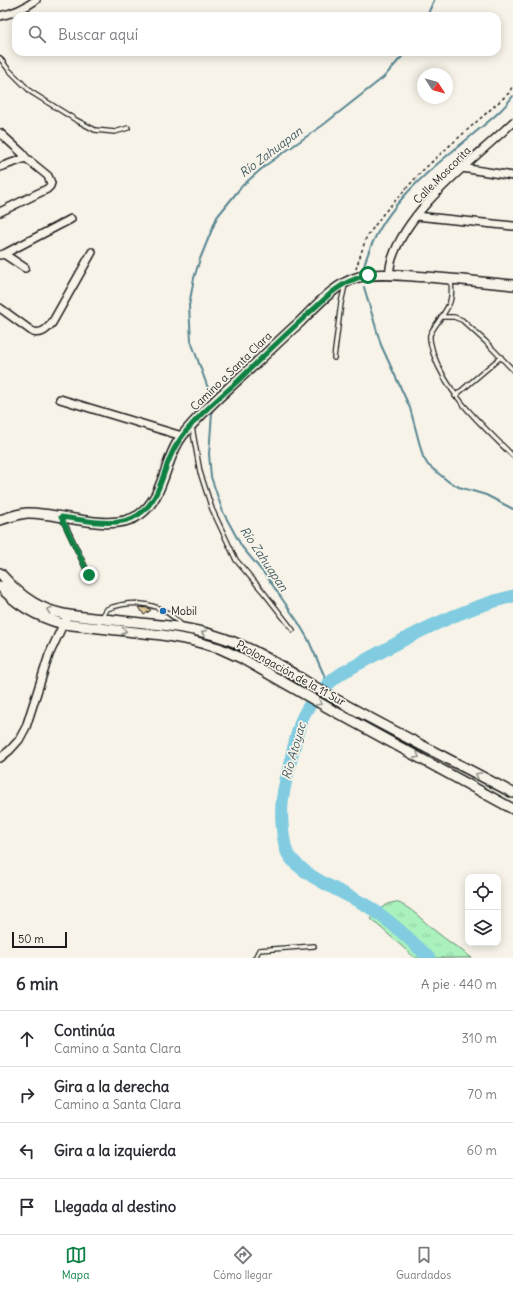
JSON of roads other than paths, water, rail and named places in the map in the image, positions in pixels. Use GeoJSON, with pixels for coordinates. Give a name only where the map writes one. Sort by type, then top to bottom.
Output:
{"type":"FeatureCollection","features":[{"type":"Feature","properties":{"kind":"main road","name":"Camino a Santa Clara"},"geometry":{"type":"LineString","coordinates":[[0,520],[28,513],[104,522],[120,522],[131,520],[140,514],[147,508],[157,493],[169,459],[182,436],[312,310],[349,281],[368,275],[389,275],[451,278],[513,286]]}},
{"type":"Feature","properties":{"kind":"main road","name":"Prolongación de la 11 Sur"},"geometry":{"type":"LineString","coordinates":[[0,573],[20,594],[33,603],[51,611],[68,616],[185,629],[223,638],[264,657],[338,701],[513,793]]}},
{"type":"Feature","properties":{"kind":"main road","name":"Prolongación de la 11 Sur"},"geometry":{"type":"LineString","coordinates":[[1,589],[31,613],[47,620],[63,624],[162,635],[190,640],[219,648],[241,658],[285,684],[513,809]]}},
{"type":"Feature","properties":{"kind":"main road"},"geometry":{"type":"LineString","coordinates":[[219,648],[223,638]]}},
{"type":"Feature","properties":{"kind":"street"},"geometry":{"type":"LineString","coordinates":[[14,12],[26,7],[36,0]]}},
{"type":"Feature","properties":{"kind":"street"},"geometry":{"type":"LineString","coordinates":[[0,16],[12,13]]}},
{"type":"Feature","properties":{"kind":"street","name":"Calle Moscorita"},"geometry":{"type":"LineString","coordinates":[[389,275],[392,259],[416,216],[462,168],[513,122]]}},
{"type":"Feature","properties":{"kind":"street"},"geometry":{"type":"LineString","coordinates":[[0,133],[26,158],[48,176],[51,183],[50,186],[0,212]]}},
{"type":"Feature","properties":{"kind":"street"},"geometry":{"type":"LineString","coordinates":[[0,166],[26,158]]}},
{"type":"Feature","properties":{"kind":"street"},"geometry":{"type":"LineString","coordinates":[[462,168],[513,176]]}},
{"type":"Feature","properties":{"kind":"street"},"geometry":{"type":"LineString","coordinates":[[416,216],[513,226]]}},
{"type":"Feature","properties":{"kind":"street"},"geometry":{"type":"LineString","coordinates":[[2,254],[71,219]]}},
{"type":"Feature","properties":{"kind":"street"},"geometry":{"type":"LineString","coordinates":[[0,308],[33,332],[44,332],[52,323],[92,252]]}},
{"type":"Feature","properties":{"kind":"street"},"geometry":{"type":"LineString","coordinates":[[2,254],[25,268]]}},
{"type":"Feature","properties":{"kind":"street"},"geometry":{"type":"LineString","coordinates":[[60,399],[182,436]]}},
{"type":"Feature","properties":{"kind":"street"},"geometry":{"type":"LineString","coordinates":[[0,758],[14,745],[26,727],[49,655],[68,616]]}},
{"type":"Feature","properties":{"kind":"lane"},"geometry":{"type":"LineString","coordinates":[[0,58],[8,69],[31,92],[76,120],[95,130],[114,132],[128,128]]}},
{"type":"Feature","properties":{"kind":"lane"},"geometry":{"type":"LineString","coordinates":[[451,278],[451,301],[430,336],[430,342],[438,367],[455,396],[466,410],[513,456]]}},
{"type":"Feature","properties":{"kind":"lane"},"geometry":{"type":"LineString","coordinates":[[334,358],[341,303],[349,281]]}},
{"type":"Feature","properties":{"kind":"lane"},"geometry":{"type":"LineString","coordinates":[[441,317],[454,317],[462,320],[501,356],[513,370]]}},
{"type":"Feature","properties":{"kind":"lane"},"geometry":{"type":"LineString","coordinates":[[455,396],[501,356]]}},
{"type":"Feature","properties":{"kind":"lane"},"geometry":{"type":"LineString","coordinates":[[192,426],[200,472],[212,509],[236,560],[293,630]]}},
{"type":"Feature","properties":{"kind":"lane"},"geometry":{"type":"LineString","coordinates":[[61,517],[89,575]]}},
{"type":"Feature","properties":{"kind":"lane"},"geometry":{"type":"LineString","coordinates":[[98,628],[107,608],[124,604],[141,603],[162,610],[175,618],[185,629]]}},
{"type":"Feature","properties":{"kind":"lane"},"geometry":{"type":"LineString","coordinates":[[255,958],[259,950],[314,946]]}},
{"type":"Feature","properties":{"kind":"waterway","name":"Río Zahuapan"},"geometry":{"type":"LineString","coordinates":[[429,12],[434,0]]}},
{"type":"Feature","properties":{"kind":"waterway","name":"Río Zahuapan"},"geometry":{"type":"LineString","coordinates":[[209,391],[191,341],[189,306],[194,278],[217,217],[242,186],[266,165],[323,125],[384,77],[402,56]]}},
{"type":"Feature","properties":{"kind":"waterway"},"geometry":{"type":"LineString","coordinates":[[363,270],[370,249],[380,229],[406,194],[438,164],[499,112],[513,96]]}},
{"type":"Feature","properties":{"kind":"waterway"},"geometry":{"type":"LineString","coordinates":[[364,287],[381,345],[410,408],[423,457],[428,465],[449,482],[459,487],[486,495],[513,509]]}},
{"type":"Feature","properties":{"kind":"waterway","name":"Río Zahuapan"},"geometry":{"type":"LineString","coordinates":[[212,413],[209,454],[211,477],[223,512],[242,547],[267,577],[298,622],[308,639],[328,684]]}},
{"type":"Feature","properties":{"kind":"waterway","name":"Río Atoyac"},"geometry":{"type":"LineString","coordinates":[[429,958],[415,944],[377,912],[325,884],[303,870],[288,854],[286,850],[282,823],[282,804],[286,779],[298,730],[304,714],[318,694],[336,677],[425,629],[468,610],[513,596]]}},
{"type":"Feature","properties":{"kind":"place","name":"Mobil"},"geometry":{"type":"Point","coordinates":[163,611]}}]}
